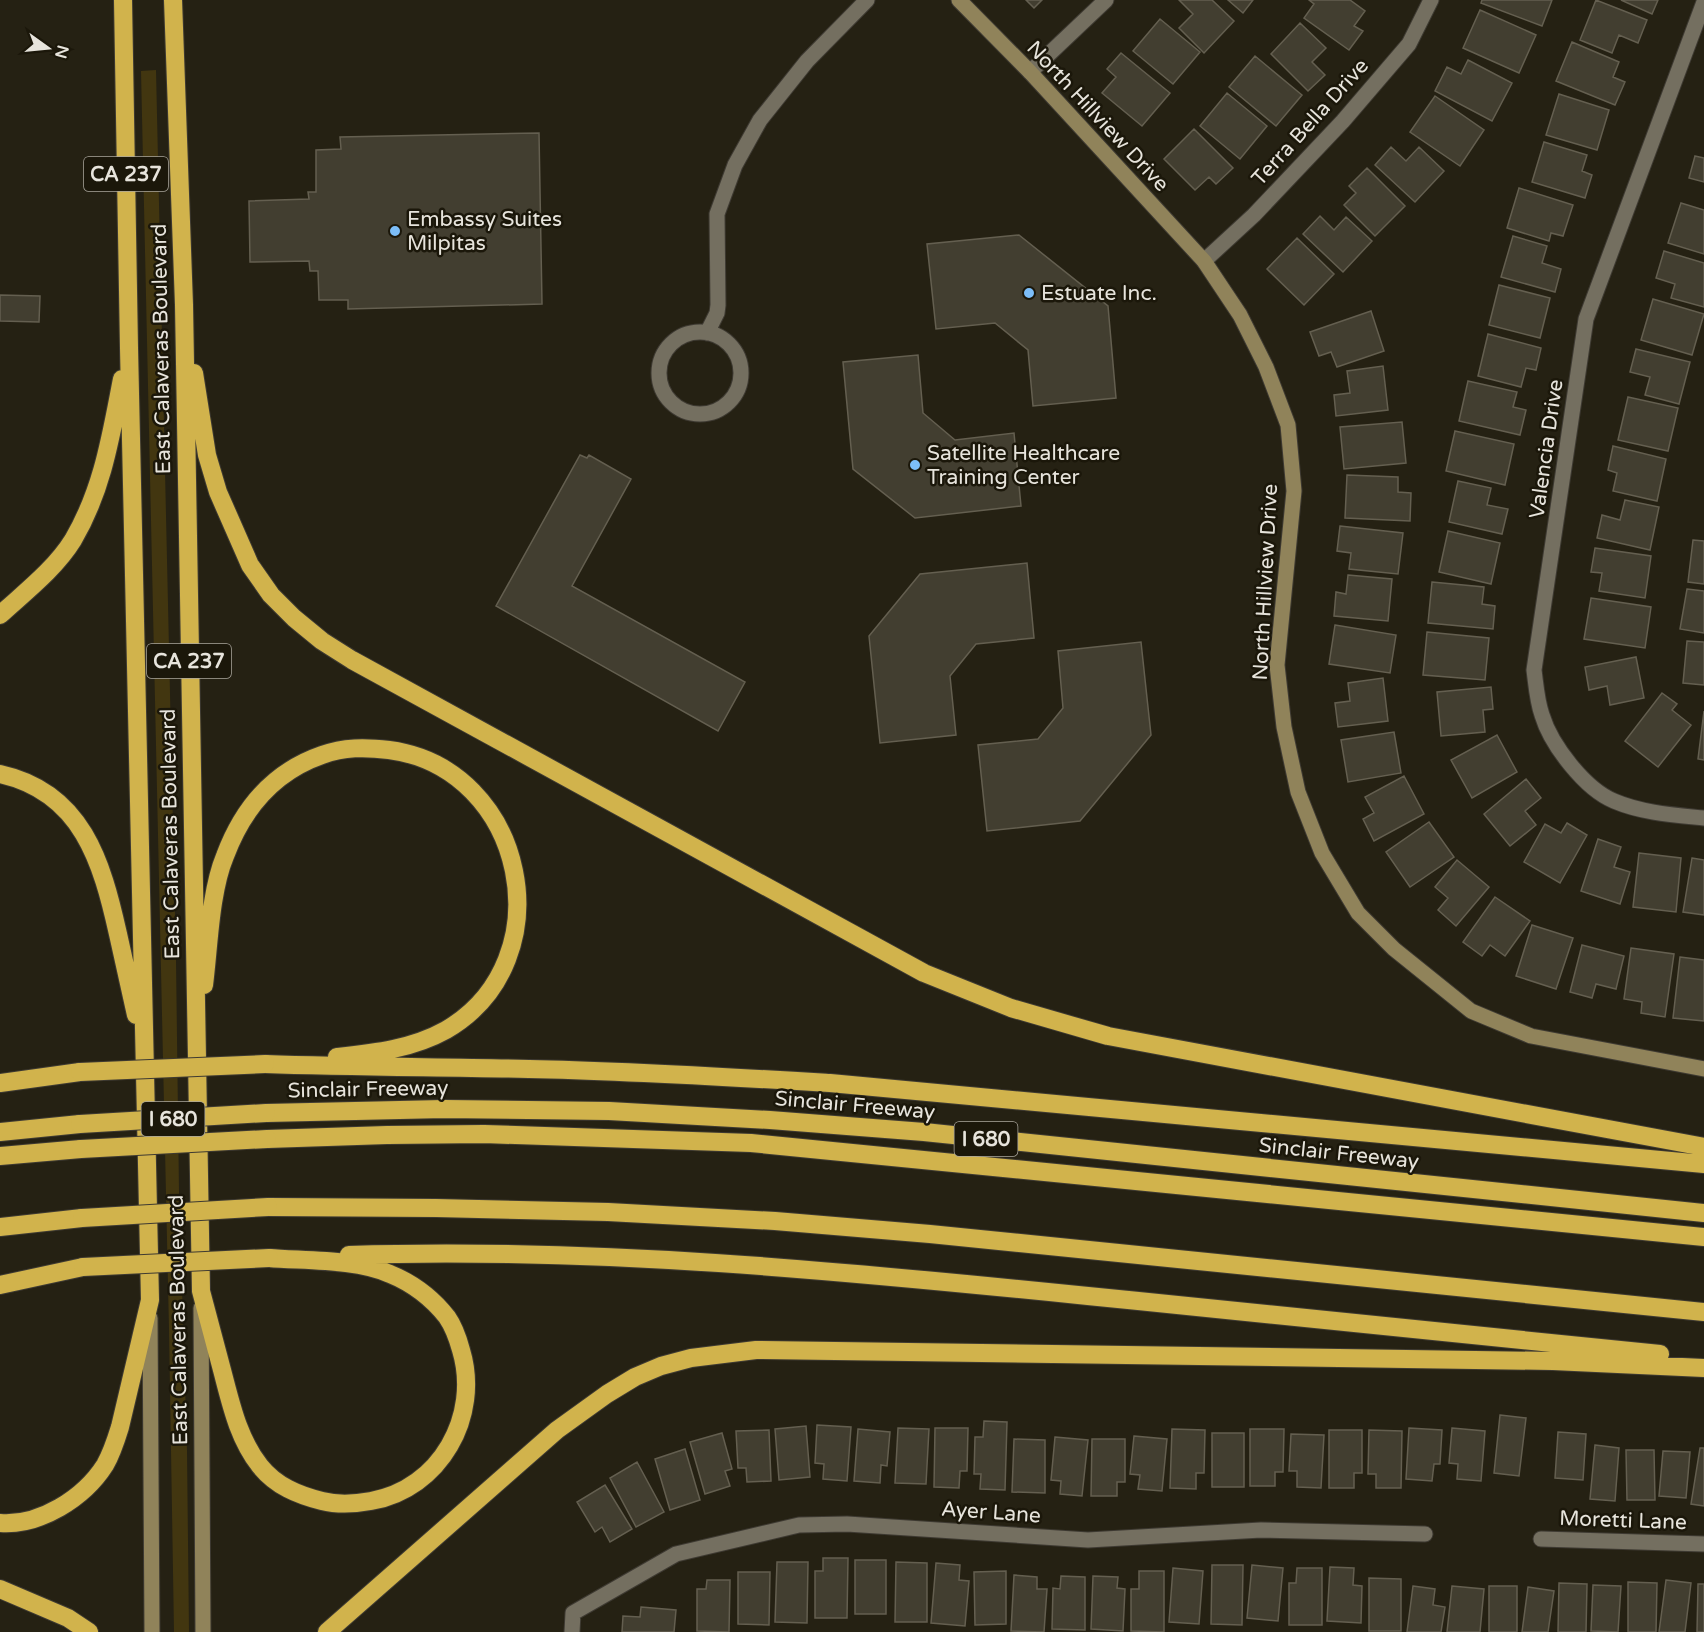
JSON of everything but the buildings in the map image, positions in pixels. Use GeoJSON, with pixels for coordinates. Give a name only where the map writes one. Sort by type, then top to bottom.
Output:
{"type":"FeatureCollection","features":[{"type":"Feature","properties":{"kind":"highway","name":"East Calaveras Boulevard"},"geometry":{"type":"LineString","coordinates":[[123,0],[150,1300]]}},
{"type":"Feature","properties":{"kind":"highway","name":"East Calaveras Boulevard"},"geometry":{"type":"LineString","coordinates":[[173,0],[184,305],[201,1291]]}},
{"type":"Feature","properties":{"kind":"highway"},"geometry":{"type":"LineString","coordinates":[[184,305],[207,455],[218,492],[250,565],[271,595],[294,618],[322,641],[352,660],[879,950],[924,973],[1011,1008],[1077,1028],[1142,1043],[1704,1147]]}},
{"type":"Feature","properties":{"kind":"highway"},"geometry":{"type":"LineString","coordinates":[[0,615],[53,566],[73,540],[100,483],[129,348]]}},
{"type":"Feature","properties":{"kind":"highway"},"geometry":{"type":"LineString","coordinates":[[0,1073],[265,1064],[379,1053],[426,1040],[446,1030],[466,1016],[485,997],[501,974],[511,950],[517,923],[518,896],[510,852],[494,819],[478,798],[461,781],[440,766],[397,751],[350,748],[328,752],[285,772],[249,809],[236,830],[224,858],[216,890],[196,1053]]}},
{"type":"Feature","properties":{"kind":"highway"},"geometry":{"type":"LineString","coordinates":[[0,774],[32,786],[54,799],[77,824],[98,859],[108,886],[144,1055]]}},
{"type":"Feature","properties":{"kind":"highway"},"geometry":{"type":"LineString","coordinates":[[265,1064],[541,1069],[830,1083],[1704,1164]]}},
{"type":"Feature","properties":{"kind":"highway"},"geometry":{"type":"LineString","coordinates":[[0,1083],[80,1072]]}},
{"type":"Feature","properties":{"kind":"highway","name":"Sinclair Freeway"},"geometry":{"type":"LineString","coordinates":[[0,1132],[81,1124],[266,1113],[444,1109],[609,1111],[924,1132],[1704,1213]]}},
{"type":"Feature","properties":{"kind":"highway","name":"I 680"},"geometry":{"type":"LineString","coordinates":[[0,1156],[81,1149],[387,1135],[484,1134],[752,1143],[1704,1237]]}},
{"type":"Feature","properties":{"kind":"highway"},"geometry":{"type":"LineString","coordinates":[[0,1227],[82,1218],[268,1207],[608,1212],[775,1221],[930,1234],[1704,1312]]}},
{"type":"Feature","properties":{"kind":"highway"},"geometry":{"type":"LineString","coordinates":[[0,1274],[84,1267],[384,1254],[516,1254],[673,1260],[814,1269],[1704,1359]]}},
{"type":"Feature","properties":{"kind":"highway"},"geometry":{"type":"LineString","coordinates":[[201,1291],[233,1414],[243,1442],[260,1467],[280,1485],[305,1497],[330,1503],[356,1503],[382,1499],[406,1490],[429,1473],[448,1449],[461,1422],[467,1392],[465,1364],[448,1319],[432,1300],[389,1273],[365,1266],[269,1258]]}},
{"type":"Feature","properties":{"kind":"highway"},"geometry":{"type":"LineString","coordinates":[[0,1285],[84,1267]]}},
{"type":"Feature","properties":{"kind":"highway"},"geometry":{"type":"LineString","coordinates":[[0,1523],[30,1520],[52,1512],[74,1498],[105,1466],[120,1427],[150,1300]]}},
{"type":"Feature","properties":{"kind":"highway"},"geometry":{"type":"LineString","coordinates":[[327,1632],[583,1410],[635,1377],[661,1366],[691,1358],[756,1350],[1553,1361],[1704,1368]]}},
{"type":"Feature","properties":{"kind":"highway"},"geometry":{"type":"LineString","coordinates":[[0,1589],[68,1618],[89,1632]]}},
{"type":"Feature","properties":{"kind":"street"},"geometry":{"type":"LineString","coordinates":[[706,333],[718,305],[717,214],[735,165],[760,120],[807,61],[867,0]]}},
{"type":"Feature","properties":{"kind":"street","name":"North Hillview Drive"},"geometry":{"type":"LineString","coordinates":[[959,0],[1030,72],[1204,261],[1240,315],[1266,367],[1288,424],[1294,492],[1277,665],[1284,726],[1298,792],[1314,833],[1322,853],[1358,913],[1394,949],[1471,1011],[1530,1035],[1704,1070]]}},
{"type":"Feature","properties":{"kind":"street"},"geometry":{"type":"LineString","coordinates":[[1030,72],[1106,0]]}},
{"type":"Feature","properties":{"kind":"street","name":"Terra Bella Drive"},"geometry":{"type":"LineString","coordinates":[[1204,261],[1254,215],[1343,121],[1409,44],[1431,0]]}},
{"type":"Feature","properties":{"kind":"street","name":"Valencia Drive"},"geometry":{"type":"LineString","coordinates":[[1704,2],[1586,319],[1534,670],[1542,716],[1562,754],[1586,781],[1612,800],[1638,809],[1704,818]]}},
{"type":"Feature","properties":{"kind":"street"},"geometry":{"type":"LineString","coordinates":[[692,333],[706,333],[720,337],[730,346],[738,357],[741,371],[734,396],[719,409],[701,415],[688,413],[676,407],[667,398],[660,386],[658,372],[661,358],[679,337],[692,333]]}},
{"type":"Feature","properties":{"kind":"street","name":"East Calaveras Boulevard"},"geometry":{"type":"LineString","coordinates":[[201,1291],[203,1632]]}},
{"type":"Feature","properties":{"kind":"street","name":"East Calaveras Boulevard"},"geometry":{"type":"LineString","coordinates":[[150,1300],[152,1632]]}},
{"type":"Feature","properties":{"kind":"street","name":"Ayer Lane"},"geometry":{"type":"LineString","coordinates":[[572,1632],[573,1613],[676,1554],[799,1525],[847,1524],[1088,1540],[1261,1530],[1425,1534]]}},
{"type":"Feature","properties":{"kind":"street","name":"Moretti Lane"},"geometry":{"type":"LineString","coordinates":[[1541,1539],[1704,1544]]}},
{"type":"Feature","properties":{"kind":"shaded area"},"geometry":{"type":"Polygon","coordinates":[[[156,70],[179,1191],[187,1450],[189,1632],[174,1632],[141,71],[156,70]]]}},
{"type":"Feature","properties":{"kind":"place","name":"Embassy Suites Milpitas"},"geometry":{"type":"Point","coordinates":[395,231]}},
{"type":"Feature","properties":{"kind":"place","name":"Estuate Inc."},"geometry":{"type":"Point","coordinates":[1029,293]}},
{"type":"Feature","properties":{"kind":"place","name":"Satellite Healthcare Training Center"},"geometry":{"type":"Point","coordinates":[915,465]}}]}
